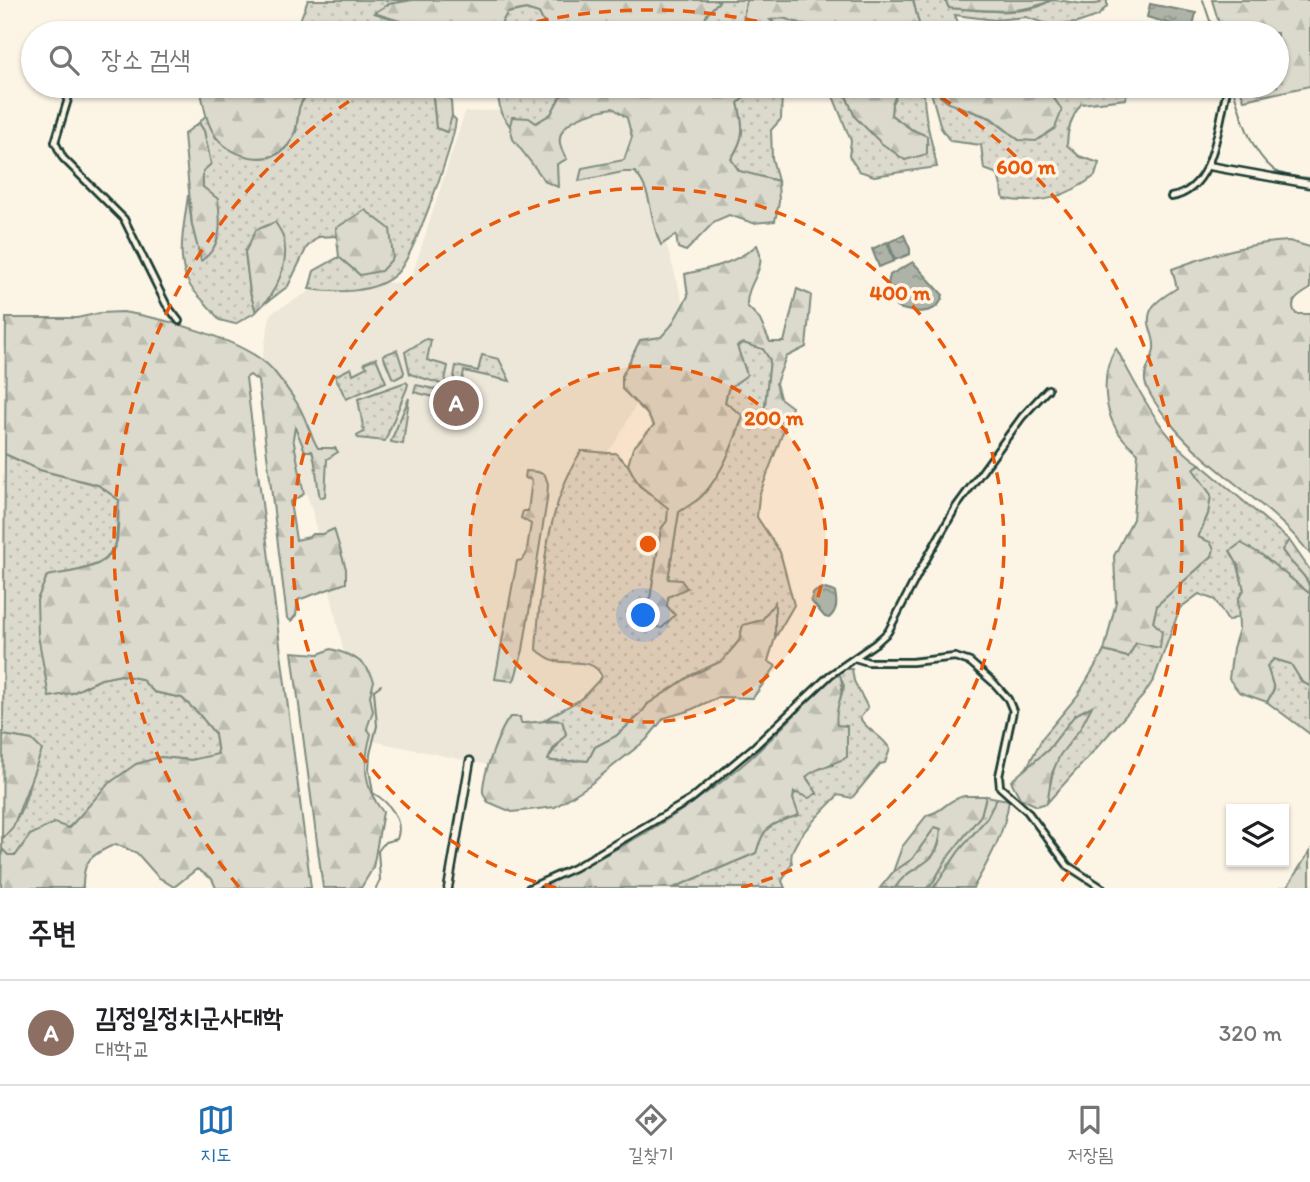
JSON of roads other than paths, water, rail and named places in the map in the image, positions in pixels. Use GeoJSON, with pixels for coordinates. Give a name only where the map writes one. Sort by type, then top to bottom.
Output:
{"type":"FeatureCollection","features":[{"type":"Feature","properties":{"kind":"street"},"geometry":{"type":"LineString","coordinates":[[68,98],[55,136],[55,147],[124,219],[166,304],[179,321]]}},
{"type":"Feature","properties":{"kind":"street"},"geometry":{"type":"LineString","coordinates":[[1171,197],[1188,192],[1209,166],[1225,98]]}},
{"type":"Feature","properties":{"kind":"street"},"geometry":{"type":"LineString","coordinates":[[1209,166],[1310,184]]}},
{"type":"Feature","properties":{"kind":"street"},"geometry":{"type":"LineString","coordinates":[[529,888],[574,868],[690,800],[755,746],[830,674],[888,632],[947,520],[1023,417],[1048,389]]}},
{"type":"Feature","properties":{"kind":"street"},"geometry":{"type":"LineString","coordinates":[[855,657],[868,662],[912,662],[955,657],[970,662],[994,683],[1008,699],[1013,711],[999,776],[1000,787],[1027,811],[1068,866],[1102,888]]}},
{"type":"Feature","properties":{"kind":"street"},"geometry":{"type":"LineString","coordinates":[[448,888],[470,761]]}},
{"type":"Feature","properties":{"kind":"water"},"geometry":{"type":"Polygon","coordinates":[[[1150,4],[1196,13],[1194,21],[1161,21],[1147,17],[1150,4]]]}},
{"type":"Feature","properties":{"kind":"water"},"geometry":{"type":"Polygon","coordinates":[[[904,235],[910,254],[895,260],[889,242],[904,235]]]}},
{"type":"Feature","properties":{"kind":"water"},"geometry":{"type":"Polygon","coordinates":[[[887,242],[894,261],[879,267],[872,249],[887,242]]]}},
{"type":"Feature","properties":{"kind":"water"},"geometry":{"type":"Polygon","coordinates":[[[913,262],[943,295],[936,307],[930,310],[917,312],[896,307],[887,288],[890,275],[913,262]]]}},
{"type":"Feature","properties":{"kind":"water"},"geometry":{"type":"Polygon","coordinates":[[[822,588],[835,592],[836,606],[829,618],[811,601],[813,593],[822,588]]]}},
{"type":"Feature","properties":{"kind":"waterway"},"geometry":{"type":"LineString","coordinates":[[1203,0],[1210,21]]}},
{"type":"Feature","properties":{"kind":"waterway"},"geometry":{"type":"LineString","coordinates":[[1236,98],[1252,142],[1265,161],[1281,173],[1310,178]]}},
{"type":"Feature","properties":{"kind":"waterway"},"geometry":{"type":"LineString","coordinates":[[376,888],[380,880],[378,851],[385,842],[397,839],[399,832],[394,812],[373,793],[369,769],[377,726],[374,690],[381,685]]}},
{"type":"Feature","properties":{"kind":"place","name":"김정일정치군사대학"},"geometry":{"type":"Point","coordinates":[456,403]}}]}
